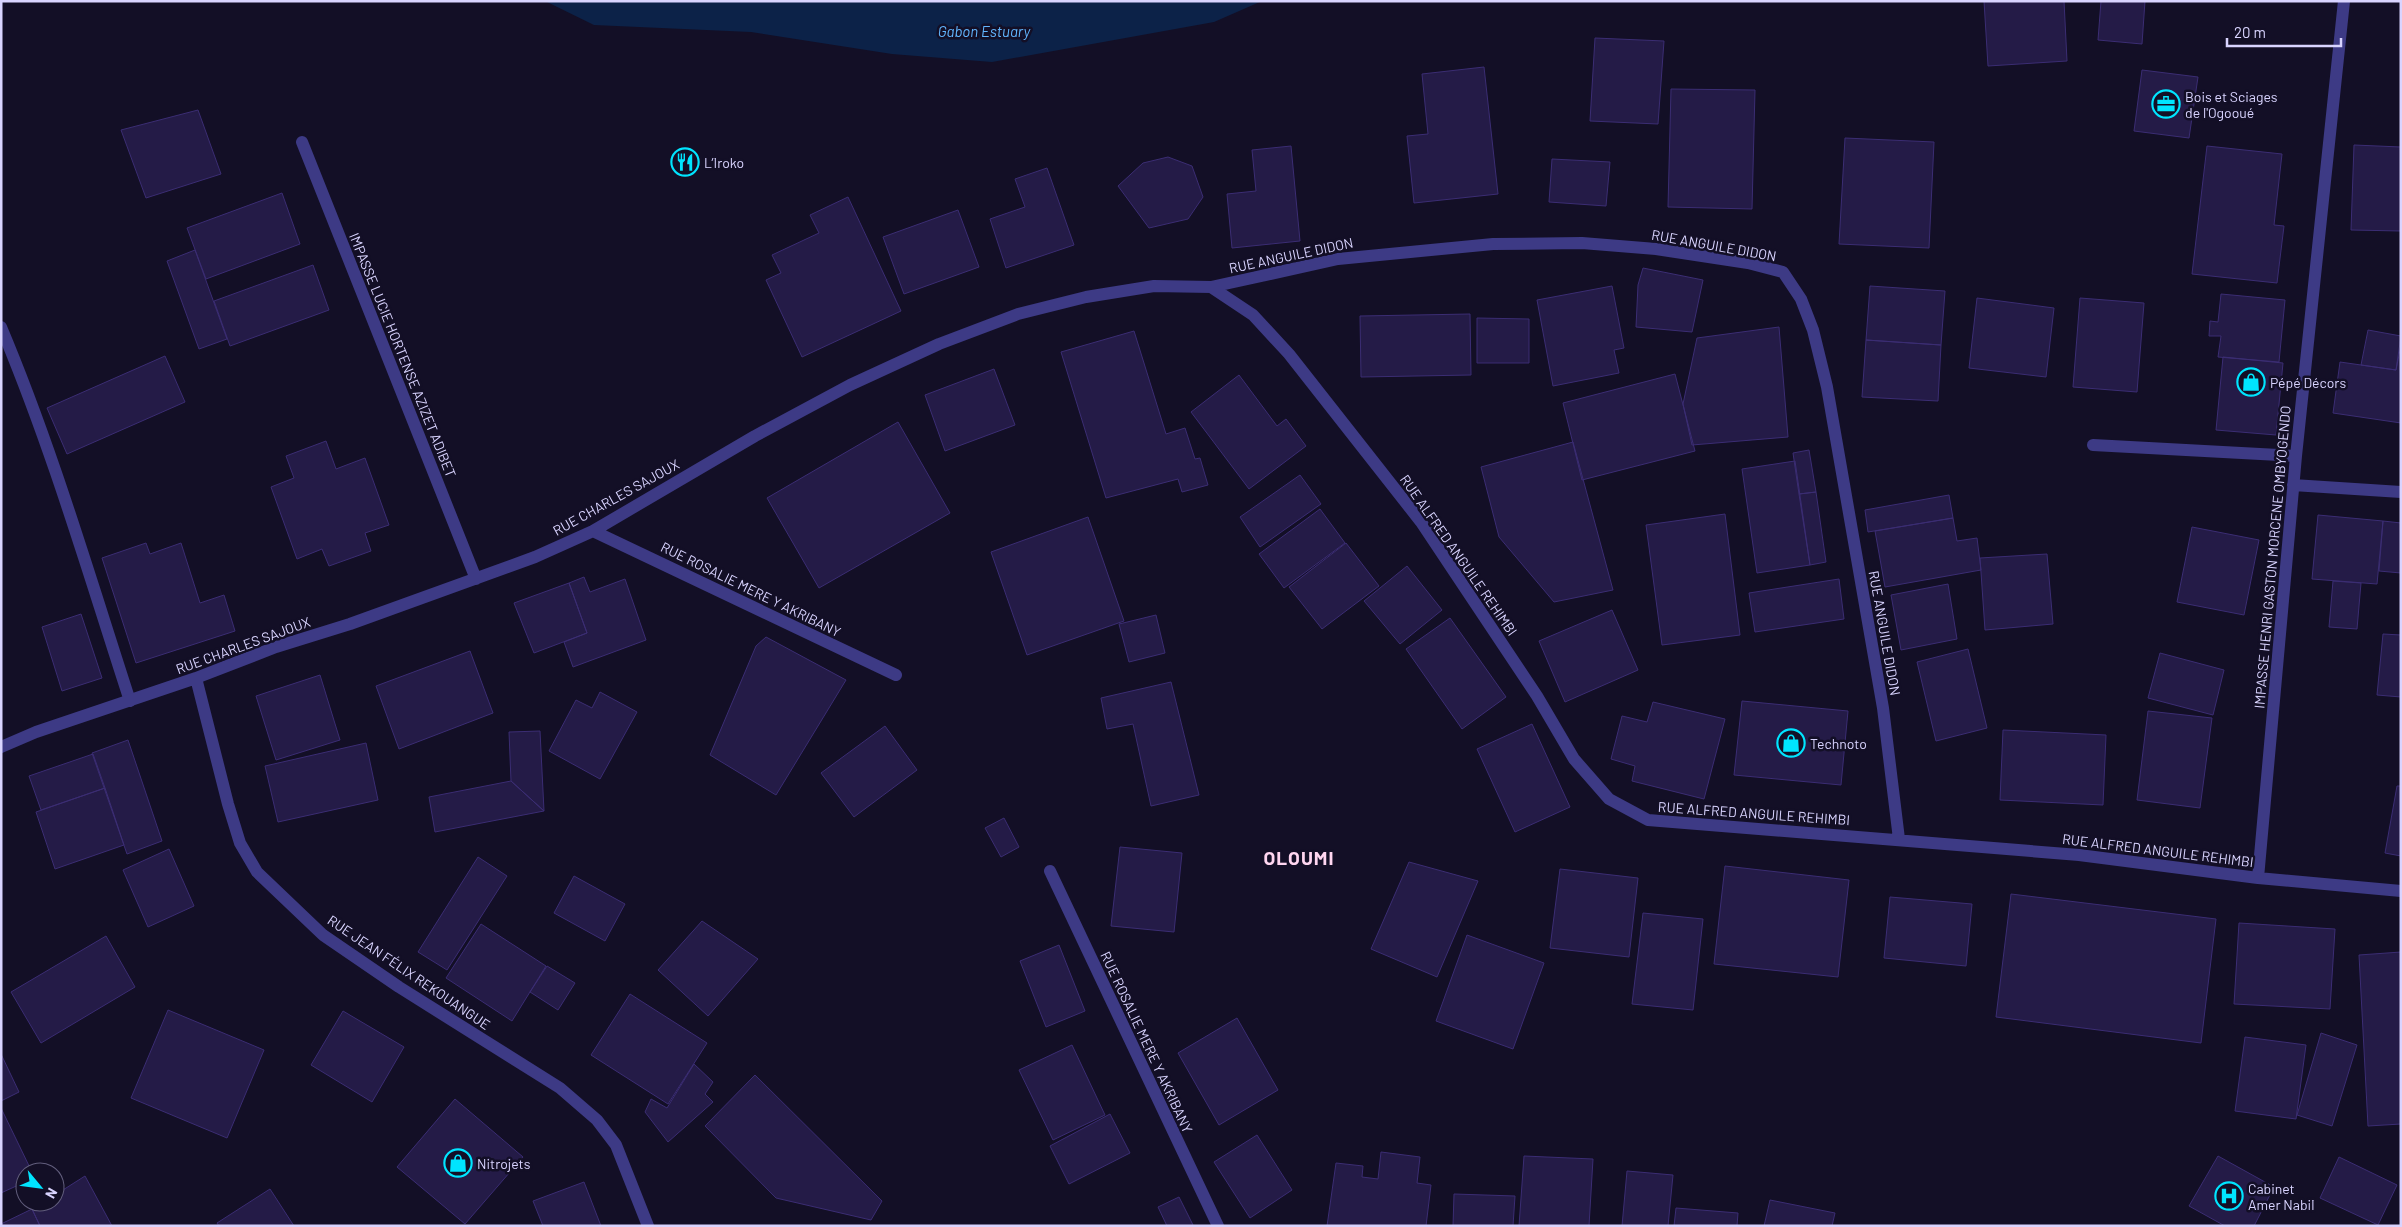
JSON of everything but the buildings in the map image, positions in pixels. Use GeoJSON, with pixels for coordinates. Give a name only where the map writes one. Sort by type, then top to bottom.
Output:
{"type":"FeatureCollection","features":[{"type":"Feature","properties":{"kind":"street","name":"IMPASSE HENRI GASTON MORCENE OMBYOGENDO"},"geometry":{"type":"LineString","coordinates":[[2258,878],[2293,485],[2344,1]]}},
{"type":"Feature","properties":{"kind":"street","name":"IMPASSE LUCIE HORTENSE AZIZET ADIBET"},"geometry":{"type":"LineString","coordinates":[[302,142],[476,579]]}},
{"type":"Feature","properties":{"kind":"street","name":"RUE ANGUILE DIDON"},"geometry":{"type":"LineString","coordinates":[[1211,287],[1338,259],[1493,244],[1582,243],[1656,249],[1748,263],[1782,272],[1801,299],[1810,322],[1827,387],[1883,708],[1899,839]]}},
{"type":"Feature","properties":{"kind":"street","name":"RUE CHARLES SAJOUX"},"geometry":{"type":"LineString","coordinates":[[1,747],[36,732],[196,678],[276,647],[350,624],[535,557],[593,531],[739,445],[842,389],[939,344],[1018,314],[1086,298],[1154,286],[1211,287]]}},
{"type":"Feature","properties":{"kind":"street","name":"RUE ALFRED ANGUILE REHIMBI"},"geometry":{"type":"LineString","coordinates":[[1211,287],[1253,314],[1399,494],[1478,605],[1574,759],[1609,799],[1648,820],[2080,855],[2258,878],[2401,891]]}},
{"type":"Feature","properties":{"kind":"street"},"geometry":{"type":"LineString","coordinates":[[1,326],[25,382],[130,701]]}},
{"type":"Feature","properties":{"kind":"street"},"geometry":{"type":"LineString","coordinates":[[2093,445],[2296,456]]}},
{"type":"Feature","properties":{"kind":"street"},"geometry":{"type":"LineString","coordinates":[[2293,485],[2401,492]]}},
{"type":"Feature","properties":{"kind":"street","name":"RUE ROSALIE MERE Y AKRIBANY"},"geometry":{"type":"LineString","coordinates":[[593,531],[896,675]]}},
{"type":"Feature","properties":{"kind":"street","name":"RUE JEAN FÉLIX REKOUANGUE"},"geometry":{"type":"LineString","coordinates":[[196,678],[228,804],[240,843],[257,872],[323,935],[399,987],[560,1088],[597,1120],[616,1145],[648,1226]]}},
{"type":"Feature","properties":{"kind":"street","name":"RUE ROSALIE MERE Y AKRIBANY"},"geometry":{"type":"LineString","coordinates":[[1050,872],[1218,1226]]}},
{"type":"Feature","properties":{"kind":"water","name":"Gabon Estuary"},"geometry":{"type":"Polygon","coordinates":[[[545,1],[1262,1],[1214,22],[992,62],[892,54],[751,32],[594,25],[545,1]]]}},
{"type":"Feature","properties":{"kind":"place","name":"Bois et Sciages de l'Ogooué"},"geometry":{"type":"Point","coordinates":[2166,104]}},
{"type":"Feature","properties":{"kind":"place","name":"L’Iroko"},"geometry":{"type":"Point","coordinates":[685,162]}},
{"type":"Feature","properties":{"kind":"place","name":"Pépé Décors"},"geometry":{"type":"Point","coordinates":[2251,382]}},
{"type":"Feature","properties":{"kind":"place","name":"Technoto"},"geometry":{"type":"Point","coordinates":[1791,743]}},
{"type":"Feature","properties":{"kind":"place","name":"Nitrojets"},"geometry":{"type":"Point","coordinates":[458,1163]}},
{"type":"Feature","properties":{"kind":"place","name":"Cabinet Amer Nabil"},"geometry":{"type":"Point","coordinates":[2229,1196]}},
{"type":"Feature","properties":{"kind":"district","name":"OLOUMI"},"geometry":{"type":"Point","coordinates":[1299,857]}}]}
